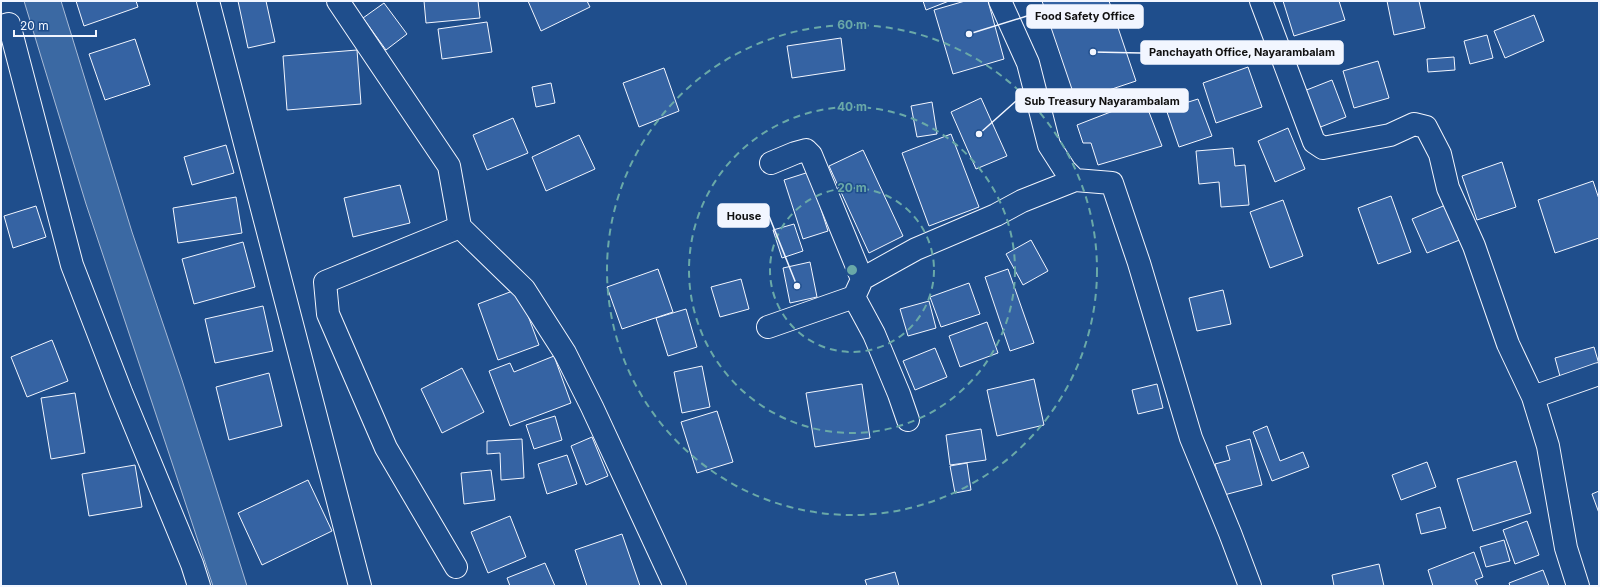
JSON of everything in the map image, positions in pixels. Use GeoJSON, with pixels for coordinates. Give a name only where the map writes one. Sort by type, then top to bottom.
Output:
{"type":"FeatureCollection","features":[{"type":"Feature","properties":{"kind":"street"},"geometry":{"type":"LineString","coordinates":[[208,1],[360,586]]}},
{"type":"Feature","properties":{"kind":"street"},"geometry":{"type":"LineString","coordinates":[[338,1],[448,166],[460,227],[524,289],[565,353],[596,414],[675,586]]}},
{"type":"Feature","properties":{"kind":"street"},"geometry":{"type":"LineString","coordinates":[[1000,1],[1028,63],[1049,145],[1065,170],[1075,180]]}},
{"type":"Feature","properties":{"kind":"street"},"geometry":{"type":"LineString","coordinates":[[1261,1],[1314,142],[1323,148],[1390,135],[1414,124],[1426,127],[1440,154],[1448,188],[1474,246],[1508,344],[1533,397],[1548,446],[1566,548],[1578,586]]}},
{"type":"Feature","properties":{"kind":"street"},"geometry":{"type":"LineString","coordinates":[[1,26],[9,24],[72,265],[121,392],[192,564],[199,586]]}},
{"type":"Feature","properties":{"kind":"street"},"geometry":{"type":"LineString","coordinates":[[771,163],[794,152],[806,150],[811,155],[874,334],[908,420]]}},
{"type":"Feature","properties":{"kind":"street"},"geometry":{"type":"LineString","coordinates":[[768,327],[858,288],[916,249],[996,215],[1022,202],[1075,180],[1112,183],[1139,263],[1191,438],[1230,532],[1250,586]]}},
{"type":"Feature","properties":{"kind":"street"},"geometry":{"type":"LineString","coordinates":[[456,567],[386,448],[328,314],[325,282],[460,227]]}},
{"type":"Feature","properties":{"kind":"street"},"geometry":{"type":"LineString","coordinates":[[1533,397],[1599,374]]}},
{"type":"Feature","properties":{"kind":"water"},"geometry":{"type":"Polygon","coordinates":[[[24,1],[61,1],[132,232],[182,380],[247,586],[213,586],[86,204],[24,1]]]}},
{"type":"Feature","properties":{"kind":"building"},"geometry":{"type":"Polygon","coordinates":[[[76,1],[136,1],[138,7],[84,26],[76,1]]]}},
{"type":"Feature","properties":{"kind":"building"},"geometry":{"type":"Polygon","coordinates":[[[238,1],[266,1],[275,42],[248,48],[238,1]]]}},
{"type":"Feature","properties":{"kind":"building"},"geometry":{"type":"Polygon","coordinates":[[[424,1],[478,1],[480,18],[426,23],[424,1]]]}},
{"type":"Feature","properties":{"kind":"building"},"geometry":{"type":"Polygon","coordinates":[[[528,1],[587,1],[590,7],[541,31],[528,1]]]}},
{"type":"Feature","properties":{"kind":"building"},"geometry":{"type":"Polygon","coordinates":[[[923,1],[949,1],[926,10],[923,1]]]}},
{"type":"Feature","properties":{"kind":"building"},"geometry":{"type":"Polygon","coordinates":[[[965,1],[988,1],[1004,59],[953,74],[934,10],[965,1]]]}},
{"type":"Feature","properties":{"kind":"building"},"geometry":{"type":"Polygon","coordinates":[[[1042,1],[1109,1],[1136,81],[1076,101],[1042,1]]]}},
{"type":"Feature","properties":{"kind":"building"},"geometry":{"type":"Polygon","coordinates":[[[1283,1],[1339,1],[1345,20],[1294,36],[1283,1]]]}},
{"type":"Feature","properties":{"kind":"building"},"geometry":{"type":"Polygon","coordinates":[[[1387,1],[1419,1],[1425,28],[1394,35],[1387,1]]]}},
{"type":"Feature","properties":{"kind":"building"},"geometry":{"type":"Polygon","coordinates":[[[384,3],[407,34],[386,50],[363,18],[384,3]]]}},
{"type":"Feature","properties":{"kind":"building"},"geometry":{"type":"Polygon","coordinates":[[[1534,15],[1544,41],[1505,58],[1494,31],[1534,15]]]}},
{"type":"Feature","properties":{"kind":"building"},"geometry":{"type":"Polygon","coordinates":[[[487,22],[492,52],[442,59],[438,29],[487,22]]]}},
{"type":"Feature","properties":{"kind":"building"},"geometry":{"type":"Polygon","coordinates":[[[1487,35],[1493,58],[1470,64],[1464,41],[1487,35]]]}},
{"type":"Feature","properties":{"kind":"building"},"geometry":{"type":"Polygon","coordinates":[[[841,38],[845,70],[792,78],[787,46],[841,38]]]}},
{"type":"Feature","properties":{"kind":"building"},"geometry":{"type":"Polygon","coordinates":[[[135,39],[150,85],[105,100],[89,54],[135,39]]]}},
{"type":"Feature","properties":{"kind":"building"},"geometry":{"type":"Polygon","coordinates":[[[357,50],[361,104],[287,110],[283,56],[357,50]]]}},
{"type":"Feature","properties":{"kind":"building"},"geometry":{"type":"Polygon","coordinates":[[[1454,57],[1455,70],[1428,72],[1427,59],[1454,57]]]}},
{"type":"Feature","properties":{"kind":"building"},"geometry":{"type":"Polygon","coordinates":[[[1378,61],[1389,98],[1354,108],[1343,71],[1378,61]]]}},
{"type":"Feature","properties":{"kind":"building"},"geometry":{"type":"Polygon","coordinates":[[[1248,67],[1262,107],[1216,123],[1203,83],[1248,67]]]}},
{"type":"Feature","properties":{"kind":"building"},"geometry":{"type":"Polygon","coordinates":[[[664,68],[679,111],[639,127],[623,83],[664,68]]]}},
{"type":"Feature","properties":{"kind":"building"},"geometry":{"type":"Polygon","coordinates":[[[1332,80],[1346,117],[1318,128],[1304,91],[1332,80]]]}},
{"type":"Feature","properties":{"kind":"building"},"geometry":{"type":"Polygon","coordinates":[[[551,83],[555,103],[536,107],[532,87],[551,83]]]}},
{"type":"Feature","properties":{"kind":"building"},"geometry":{"type":"Polygon","coordinates":[[[981,98],[1007,156],[976,169],[951,112],[981,98]]]}},
{"type":"Feature","properties":{"kind":"building"},"geometry":{"type":"Polygon","coordinates":[[[1144,99],[1162,146],[1098,165],[1091,143],[1083,143],[1077,125],[1144,99]]]}},
{"type":"Feature","properties":{"kind":"building"},"geometry":{"type":"Polygon","coordinates":[[[1198,99],[1212,136],[1179,147],[1166,109],[1198,99]]]}},
{"type":"Feature","properties":{"kind":"building"},"geometry":{"type":"Polygon","coordinates":[[[932,102],[937,134],[917,137],[911,106],[932,102]]]}},
{"type":"Feature","properties":{"kind":"building"},"geometry":{"type":"Polygon","coordinates":[[[513,118],[528,153],[487,170],[473,135],[513,118]]]}},
{"type":"Feature","properties":{"kind":"building"},"geometry":{"type":"Polygon","coordinates":[[[1288,128],[1305,169],[1275,182],[1258,141],[1288,128]]]}},
{"type":"Feature","properties":{"kind":"building"},"geometry":{"type":"Polygon","coordinates":[[[951,134],[979,207],[929,226],[902,153],[951,134]]]}},
{"type":"Feature","properties":{"kind":"building"},"geometry":{"type":"Polygon","coordinates":[[[579,135],[595,169],[546,191],[532,157],[579,135]]]}},
{"type":"Feature","properties":{"kind":"building"},"geometry":{"type":"Polygon","coordinates":[[[226,145],[234,173],[192,185],[184,157],[226,145]]]}},
{"type":"Feature","properties":{"kind":"building"},"geometry":{"type":"Polygon","coordinates":[[[1233,148],[1235,166],[1245,165],[1249,205],[1221,207],[1219,182],[1199,184],[1196,151],[1233,148]]]}},
{"type":"Feature","properties":{"kind":"building"},"geometry":{"type":"Polygon","coordinates":[[[863,150],[903,236],[869,253],[829,166],[863,150]]]}},
{"type":"Feature","properties":{"kind":"building"},"geometry":{"type":"Polygon","coordinates":[[[1502,162],[1516,207],[1477,220],[1462,176],[1502,162]]]}},
{"type":"Feature","properties":{"kind":"building"},"geometry":{"type":"Polygon","coordinates":[[[809,172],[828,231],[803,239],[784,180],[809,172]]]}},
{"type":"Feature","properties":{"kind":"building"},"geometry":{"type":"Polygon","coordinates":[[[1593,181],[1599,199],[1599,238],[1555,253],[1538,200],[1593,181]]]}},
{"type":"Feature","properties":{"kind":"building"},"geometry":{"type":"Polygon","coordinates":[[[400,185],[410,223],[353,237],[344,198],[400,185]]]}},
{"type":"Feature","properties":{"kind":"building"},"geometry":{"type":"Polygon","coordinates":[[[1391,196],[1411,252],[1378,264],[1358,208],[1391,196]]]}},
{"type":"Feature","properties":{"kind":"building"},"geometry":{"type":"Polygon","coordinates":[[[236,197],[242,233],[178,243],[173,208],[236,197]]]}},
{"type":"Feature","properties":{"kind":"building"},"geometry":{"type":"Polygon","coordinates":[[[1283,200],[1303,256],[1270,268],[1250,212],[1283,200]]]}},
{"type":"Feature","properties":{"kind":"building"},"geometry":{"type":"Polygon","coordinates":[[[1448,204],[1462,239],[1427,253],[1412,219],[1448,204]]]}},
{"type":"Feature","properties":{"kind":"building"},"geometry":{"type":"Polygon","coordinates":[[[36,206],[46,237],[13,248],[4,216],[36,206]]]}},
{"type":"Feature","properties":{"kind":"building"},"geometry":{"type":"Polygon","coordinates":[[[794,224],[803,251],[782,258],[773,230],[794,224]]]}},
{"type":"Feature","properties":{"kind":"building"},"geometry":{"type":"Polygon","coordinates":[[[1031,240],[1048,271],[1023,285],[1006,254],[1031,240]]]}},
{"type":"Feature","properties":{"kind":"building"},"geometry":{"type":"Polygon","coordinates":[[[243,242],[255,287],[194,304],[182,259],[243,242]]]}},
{"type":"Feature","properties":{"kind":"building"},"geometry":{"type":"Polygon","coordinates":[[[810,262],[817,297],[790,303],[783,268],[810,262]]]}},
{"type":"Feature","properties":{"kind":"building"},"geometry":{"type":"Polygon","coordinates":[[[658,269],[673,312],[622,329],[607,287],[658,269]]]}},
{"type":"Feature","properties":{"kind":"building"},"geometry":{"type":"Polygon","coordinates":[[[1008,269],[1034,343],[1010,351],[985,277],[1008,269]]]}},
{"type":"Feature","properties":{"kind":"building"},"geometry":{"type":"Polygon","coordinates":[[[741,279],[749,309],[720,317],[711,287],[741,279]]]}},
{"type":"Feature","properties":{"kind":"building"},"geometry":{"type":"Polygon","coordinates":[[[969,283],[980,314],[941,327],[930,297],[969,283]]]}},
{"type":"Feature","properties":{"kind":"building"},"geometry":{"type":"Polygon","coordinates":[[[518,289],[539,345],[498,360],[478,304],[518,289]]]}},
{"type":"Feature","properties":{"kind":"building"},"geometry":{"type":"Polygon","coordinates":[[[1223,290],[1231,324],[1197,331],[1189,298],[1223,290]]]}},
{"type":"Feature","properties":{"kind":"building"},"geometry":{"type":"Polygon","coordinates":[[[929,301],[936,328],[908,336],[900,309],[929,301]]]}},
{"type":"Feature","properties":{"kind":"building"},"geometry":{"type":"Polygon","coordinates":[[[263,306],[273,351],[215,363],[205,319],[263,306]]]}},
{"type":"Feature","properties":{"kind":"building"},"geometry":{"type":"Polygon","coordinates":[[[686,309],[697,347],[668,356],[656,318],[686,309]]]}},
{"type":"Feature","properties":{"kind":"building"},"geometry":{"type":"Polygon","coordinates":[[[987,322],[998,353],[960,367],[949,336],[987,322]]]}},
{"type":"Feature","properties":{"kind":"building"},"geometry":{"type":"Polygon","coordinates":[[[52,340],[68,381],[27,397],[11,357],[52,340]]]}},
{"type":"Feature","properties":{"kind":"building"},"geometry":{"type":"Polygon","coordinates":[[[1594,347],[1599,364],[1561,380],[1555,358],[1594,347]]]}},
{"type":"Feature","properties":{"kind":"building"},"geometry":{"type":"Polygon","coordinates":[[[935,348],[947,377],[915,390],[903,361],[935,348]]]}},
{"type":"Feature","properties":{"kind":"building"},"geometry":{"type":"Polygon","coordinates":[[[554,356],[571,403],[510,426],[489,371],[510,363],[514,372],[554,356]]]}},
{"type":"Feature","properties":{"kind":"building"},"geometry":{"type":"Polygon","coordinates":[[[702,366],[710,407],[682,413],[674,372],[702,366]]]}},
{"type":"Feature","properties":{"kind":"building"},"geometry":{"type":"Polygon","coordinates":[[[462,368],[484,412],[442,433],[421,389],[462,368]]]}},
{"type":"Feature","properties":{"kind":"building"},"geometry":{"type":"Polygon","coordinates":[[[269,373],[282,426],[229,440],[216,387],[269,373]]]}},
{"type":"Feature","properties":{"kind":"building"},"geometry":{"type":"Polygon","coordinates":[[[1034,379],[1044,425],[997,436],[987,390],[1034,379]]]}},
{"type":"Feature","properties":{"kind":"building"},"geometry":{"type":"Polygon","coordinates":[[[862,384],[870,438],[815,447],[806,393],[862,384]]]}},
{"type":"Feature","properties":{"kind":"building"},"geometry":{"type":"Polygon","coordinates":[[[1157,384],[1163,408],[1138,414],[1132,390],[1157,384]]]}},
{"type":"Feature","properties":{"kind":"building"},"geometry":{"type":"Polygon","coordinates":[[[75,393],[85,453],[51,459],[41,398],[75,393]]]}},
{"type":"Feature","properties":{"kind":"building"},"geometry":{"type":"Polygon","coordinates":[[[717,411],[733,462],[697,473],[681,422],[717,411]]]}},
{"type":"Feature","properties":{"kind":"building"},"geometry":{"type":"Polygon","coordinates":[[[555,416],[562,440],[534,449],[526,425],[555,416]]]}},
{"type":"Feature","properties":{"kind":"building"},"geometry":{"type":"Polygon","coordinates":[[[1267,426],[1280,461],[1303,452],[1309,467],[1272,481],[1253,432],[1267,426]]]}},
{"type":"Feature","properties":{"kind":"building"},"geometry":{"type":"Polygon","coordinates":[[[981,429],[986,460],[950,465],[946,435],[981,429]]]}},
{"type":"Feature","properties":{"kind":"building"},"geometry":{"type":"Polygon","coordinates":[[[592,437],[608,476],[586,485],[571,446],[592,437]]]}},
{"type":"Feature","properties":{"kind":"building"},"geometry":{"type":"Polygon","coordinates":[[[522,439],[524,478],[501,480],[500,453],[487,454],[487,441],[522,439]]]}},
{"type":"Feature","properties":{"kind":"building"},"geometry":{"type":"Polygon","coordinates":[[[1250,439],[1262,485],[1224,495],[1215,464],[1230,460],[1226,446],[1250,439]]]}},
{"type":"Feature","properties":{"kind":"building"},"geometry":{"type":"Polygon","coordinates":[[[567,455],[577,484],[547,494],[538,464],[567,455]]]}},
{"type":"Feature","properties":{"kind":"building"},"geometry":{"type":"Polygon","coordinates":[[[1516,461],[1531,513],[1473,531],[1457,479],[1516,461]]]}},
{"type":"Feature","properties":{"kind":"building"},"geometry":{"type":"Polygon","coordinates":[[[1427,462],[1436,487],[1401,500],[1392,475],[1427,462]]]}},
{"type":"Feature","properties":{"kind":"building"},"geometry":{"type":"Polygon","coordinates":[[[967,463],[971,490],[955,493],[950,466],[967,463]]]}},
{"type":"Feature","properties":{"kind":"building"},"geometry":{"type":"Polygon","coordinates":[[[135,465],[142,507],[89,516],[82,474],[135,465]]]}},
{"type":"Feature","properties":{"kind":"building"},"geometry":{"type":"Polygon","coordinates":[[[491,470],[495,500],[464,504],[461,473],[491,470]]]}},
{"type":"Feature","properties":{"kind":"building"},"geometry":{"type":"Polygon","coordinates":[[[308,480],[332,531],[262,565],[238,513],[308,480]]]}},
{"type":"Feature","properties":{"kind":"building"},"geometry":{"type":"Polygon","coordinates":[[[1599,491],[1599,513],[1592,494],[1599,491]]]}},
{"type":"Feature","properties":{"kind":"building"},"geometry":{"type":"Polygon","coordinates":[[[1440,507],[1446,528],[1421,534],[1416,514],[1440,507]]]}},
{"type":"Feature","properties":{"kind":"building"},"geometry":{"type":"Polygon","coordinates":[[[510,516],[526,557],[488,573],[471,532],[510,516]]]}},
{"type":"Feature","properties":{"kind":"building"},"geometry":{"type":"Polygon","coordinates":[[[1527,521],[1539,555],[1515,564],[1503,530],[1527,521]]]}},
{"type":"Feature","properties":{"kind":"building"},"geometry":{"type":"Polygon","coordinates":[[[622,534],[640,586],[587,586],[575,550],[622,534]]]}},
{"type":"Feature","properties":{"kind":"building"},"geometry":{"type":"Polygon","coordinates":[[[1504,540],[1510,561],[1486,567],[1480,547],[1504,540]]]}},
{"type":"Feature","properties":{"kind":"building"},"geometry":{"type":"Polygon","coordinates":[[[1474,552],[1483,577],[1475,580],[1478,586],[1433,586],[1428,570],[1474,552]]]}},
{"type":"Feature","properties":{"kind":"building"},"geometry":{"type":"Polygon","coordinates":[[[545,563],[555,586],[510,586],[507,578],[545,563]]]}},
{"type":"Feature","properties":{"kind":"building"},"geometry":{"type":"Polygon","coordinates":[[[1379,564],[1384,586],[1334,586],[1332,575],[1379,564]]]}},
{"type":"Feature","properties":{"kind":"building"},"geometry":{"type":"Polygon","coordinates":[[[1543,570],[1549,586],[1510,586],[1509,583],[1543,570]]]}},
{"type":"Feature","properties":{"kind":"building"},"geometry":{"type":"Polygon","coordinates":[[[895,572],[899,586],[867,586],[865,580],[895,572]]]}},
{"type":"Feature","properties":{"kind":"place","name":"Food Safety Office"},"geometry":{"type":"Point","coordinates":[969,34]}},
{"type":"Feature","properties":{"kind":"place","name":"Panchayath Office, Nayarambalam"},"geometry":{"type":"Point","coordinates":[1093,52]}},
{"type":"Feature","properties":{"kind":"place","name":"Sub Treasury Nayarambalam"},"geometry":{"type":"Point","coordinates":[979,134]}},
{"type":"Feature","properties":{"kind":"place","name":"House"},"geometry":{"type":"Point","coordinates":[797,286]}}]}
